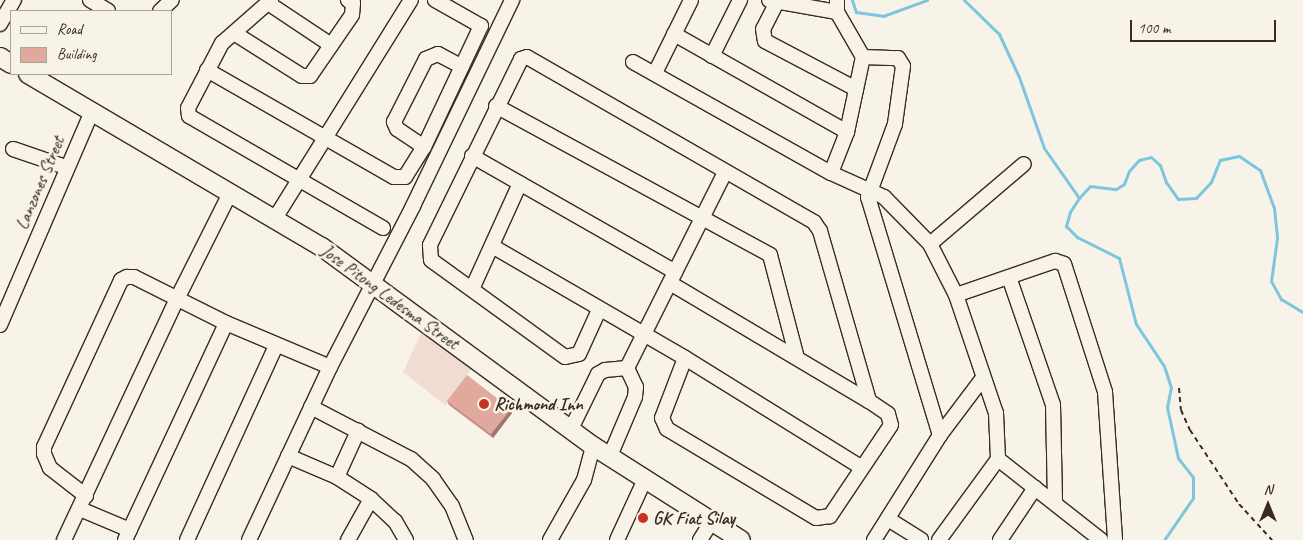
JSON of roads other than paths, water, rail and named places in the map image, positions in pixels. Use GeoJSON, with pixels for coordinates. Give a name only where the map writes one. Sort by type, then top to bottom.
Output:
{"type":"FeatureCollection","features":[{"type":"Feature","properties":{"kind":"main road","name":"Jose Pitong Ledesma Street"},"geometry":{"type":"LineString","coordinates":[[30,75],[322,247],[593,446],[741,540]]}},
{"type":"Feature","properties":{"kind":"street"},"geometry":{"type":"LineString","coordinates":[[0,24],[14,0]]}},
{"type":"Feature","properties":{"kind":"street"},"geometry":{"type":"LineString","coordinates":[[90,0],[106,10]]}},
{"type":"Feature","properties":{"kind":"street"},"geometry":{"type":"LineString","coordinates":[[161,10],[172,0]]}},
{"type":"Feature","properties":{"kind":"street"},"geometry":{"type":"LineString","coordinates":[[234,33],[302,76],[314,72],[352,15],[353,3],[348,0]]}},
{"type":"Feature","properties":{"kind":"street"},"geometry":{"type":"LineString","coordinates":[[274,220],[326,140],[411,0]]}},
{"type":"Feature","properties":{"kind":"street"},"geometry":{"type":"LineString","coordinates":[[435,0],[495,34]]}},
{"type":"Feature","properties":{"kind":"street"},"geometry":{"type":"LineString","coordinates":[[249,540],[330,367],[512,0]]}},
{"type":"Feature","properties":{"kind":"street"},"geometry":{"type":"LineString","coordinates":[[655,72],[691,0]]}},
{"type":"Feature","properties":{"kind":"street"},"geometry":{"type":"LineString","coordinates":[[712,56],[740,0]]}},
{"type":"Feature","properties":{"kind":"street"},"geometry":{"type":"LineString","coordinates":[[331,46],[270,1],[222,42],[188,108],[189,116],[383,228]]}},
{"type":"Feature","properties":{"kind":"street"},"geometry":{"type":"LineString","coordinates":[[831,174],[847,132],[863,57],[837,6],[772,1],[763,29],[765,41],[856,89]]}},
{"type":"Feature","properties":{"kind":"street"},"geometry":{"type":"LineString","coordinates":[[207,70],[326,140],[400,178],[405,177],[424,147],[481,26]]}},
{"type":"Feature","properties":{"kind":"street"},"geometry":{"type":"LineString","coordinates":[[674,34],[847,132]]}},
{"type":"Feature","properties":{"kind":"street"},"geometry":{"type":"LineString","coordinates":[[424,147],[397,129],[394,122],[426,58],[438,54],[462,67]]}},
{"type":"Feature","properties":{"kind":"street"},"geometry":{"type":"LineString","coordinates":[[599,310],[579,354],[565,357],[430,260],[428,252],[472,156],[517,62],[527,57],[814,222],[820,231],[869,401]]}},
{"type":"Feature","properties":{"kind":"street"},"geometry":{"type":"LineString","coordinates":[[863,57],[898,58],[903,66],[895,124],[869,190],[868,203],[940,435]]}},
{"type":"Feature","properties":{"kind":"street"},"geometry":{"type":"LineString","coordinates":[[633,62],[655,72],[831,174],[884,197],[930,244],[956,295],[996,414],[998,459],[939,540]]}},
{"type":"Feature","properties":{"kind":"street"},"geometry":{"type":"LineString","coordinates":[[496,106],[770,255],[797,358]]}},
{"type":"Feature","properties":{"kind":"street","name":"Lanzones Street"},"geometry":{"type":"LineString","coordinates":[[0,325],[92,111]]}},
{"type":"Feature","properties":{"kind":"street"},"geometry":{"type":"LineString","coordinates":[[12,149],[66,168]]}},
{"type":"Feature","properties":{"kind":"street"},"geometry":{"type":"LineString","coordinates":[[472,156],[520,183],[797,358],[869,401],[888,414],[891,425],[861,467],[830,516],[816,518],[667,429],[662,418],[685,358]]}},
{"type":"Feature","properties":{"kind":"street"},"geometry":{"type":"LineString","coordinates":[[930,244],[1024,164]]}},
{"type":"Feature","properties":{"kind":"street"},"geometry":{"type":"LineString","coordinates":[[627,368],[726,172]]}},
{"type":"Feature","properties":{"kind":"street"},"geometry":{"type":"LineString","coordinates":[[472,289],[520,183]]}},
{"type":"Feature","properties":{"kind":"street"},"geometry":{"type":"LineString","coordinates":[[64,540],[177,299],[230,194]]}},
{"type":"Feature","properties":{"kind":"street"},"geometry":{"type":"LineString","coordinates":[[492,246],[643,336],[685,358],[861,467]]}},
{"type":"Feature","properties":{"kind":"street"},"geometry":{"type":"LineString","coordinates":[[956,295],[1055,261],[1064,264],[1105,392],[1115,540]]}},
{"type":"Feature","properties":{"kind":"street"},"geometry":{"type":"LineString","coordinates":[[226,323],[128,535],[83,502],[46,464],[44,447],[121,280],[134,277],[276,346],[330,367]]}},
{"type":"Feature","properties":{"kind":"street"},"geometry":{"type":"LineString","coordinates":[[1009,277],[1053,405],[1055,503]]}},
{"type":"Feature","properties":{"kind":"street"},"geometry":{"type":"LineString","coordinates":[[187,540],[276,346]]}},
{"type":"Feature","properties":{"kind":"street"},"geometry":{"type":"LineString","coordinates":[[572,429],[598,374],[605,370],[627,368]]}},
{"type":"Feature","properties":{"kind":"street"},"geometry":{"type":"LineString","coordinates":[[610,456],[636,397],[636,387],[627,368]]}},
{"type":"Feature","properties":{"kind":"street"},"geometry":{"type":"LineString","coordinates":[[874,540],[940,435],[983,378]]}},
{"type":"Feature","properties":{"kind":"street"},"geometry":{"type":"LineString","coordinates":[[311,407],[411,459],[433,479],[452,506],[466,540]]}},
{"type":"Feature","properties":{"kind":"street"},"geometry":{"type":"LineString","coordinates":[[337,477],[358,431]]}},
{"type":"Feature","properties":{"kind":"street"},"geometry":{"type":"LineString","coordinates":[[550,540],[584,480],[593,446]]}},
{"type":"Feature","properties":{"kind":"street"},"geometry":{"type":"LineString","coordinates":[[288,456],[337,477],[372,499],[396,520],[406,540]]}},
{"type":"Feature","properties":{"kind":"street"},"geometry":{"type":"LineString","coordinates":[[998,459],[1101,540]]}},
{"type":"Feature","properties":{"kind":"street"},"geometry":{"type":"LineString","coordinates":[[617,540],[645,479]]}},
{"type":"Feature","properties":{"kind":"street"},"geometry":{"type":"LineString","coordinates":[[1000,540],[1035,488]]}},
{"type":"Feature","properties":{"kind":"street"},"geometry":{"type":"LineString","coordinates":[[348,540],[372,499]]}},
{"type":"Feature","properties":{"kind":"street"},"geometry":{"type":"LineString","coordinates":[[888,519],[921,540]]}},
{"type":"Feature","properties":{"kind":"street"},"geometry":{"type":"LineString","coordinates":[[700,540],[712,522]]}},
{"type":"Feature","properties":{"kind":"waterway"},"geometry":{"type":"LineString","coordinates":[[852,0],[856,12],[883,16],[927,0]]}},
{"type":"Feature","properties":{"kind":"waterway"},"geometry":{"type":"LineString","coordinates":[[964,0],[999,34],[1019,77],[1044,148],[1079,198],[1070,212],[1066,226],[1077,237],[1119,258],[1136,324],[1164,366],[1171,387],[1167,407],[1178,458],[1193,477],[1193,498],[1164,540]]}},
{"type":"Feature","properties":{"kind":"waterway"},"geometry":{"type":"LineString","coordinates":[[1079,198],[1090,186],[1116,189],[1124,184],[1129,171],[1139,160],[1151,157],[1160,165],[1166,182],[1178,199],[1196,198],[1211,182],[1220,160],[1239,156],[1260,170],[1274,208],[1277,238],[1271,281],[1281,299],[1303,312]]}},
{"type":"Feature","properties":{"kind":"place","name":"Richmond Inn"},"geometry":{"type":"Point","coordinates":[484,404]}},
{"type":"Feature","properties":{"kind":"place","name":"GK Fiat Silay"},"geometry":{"type":"Point","coordinates":[643,518]}}]}
